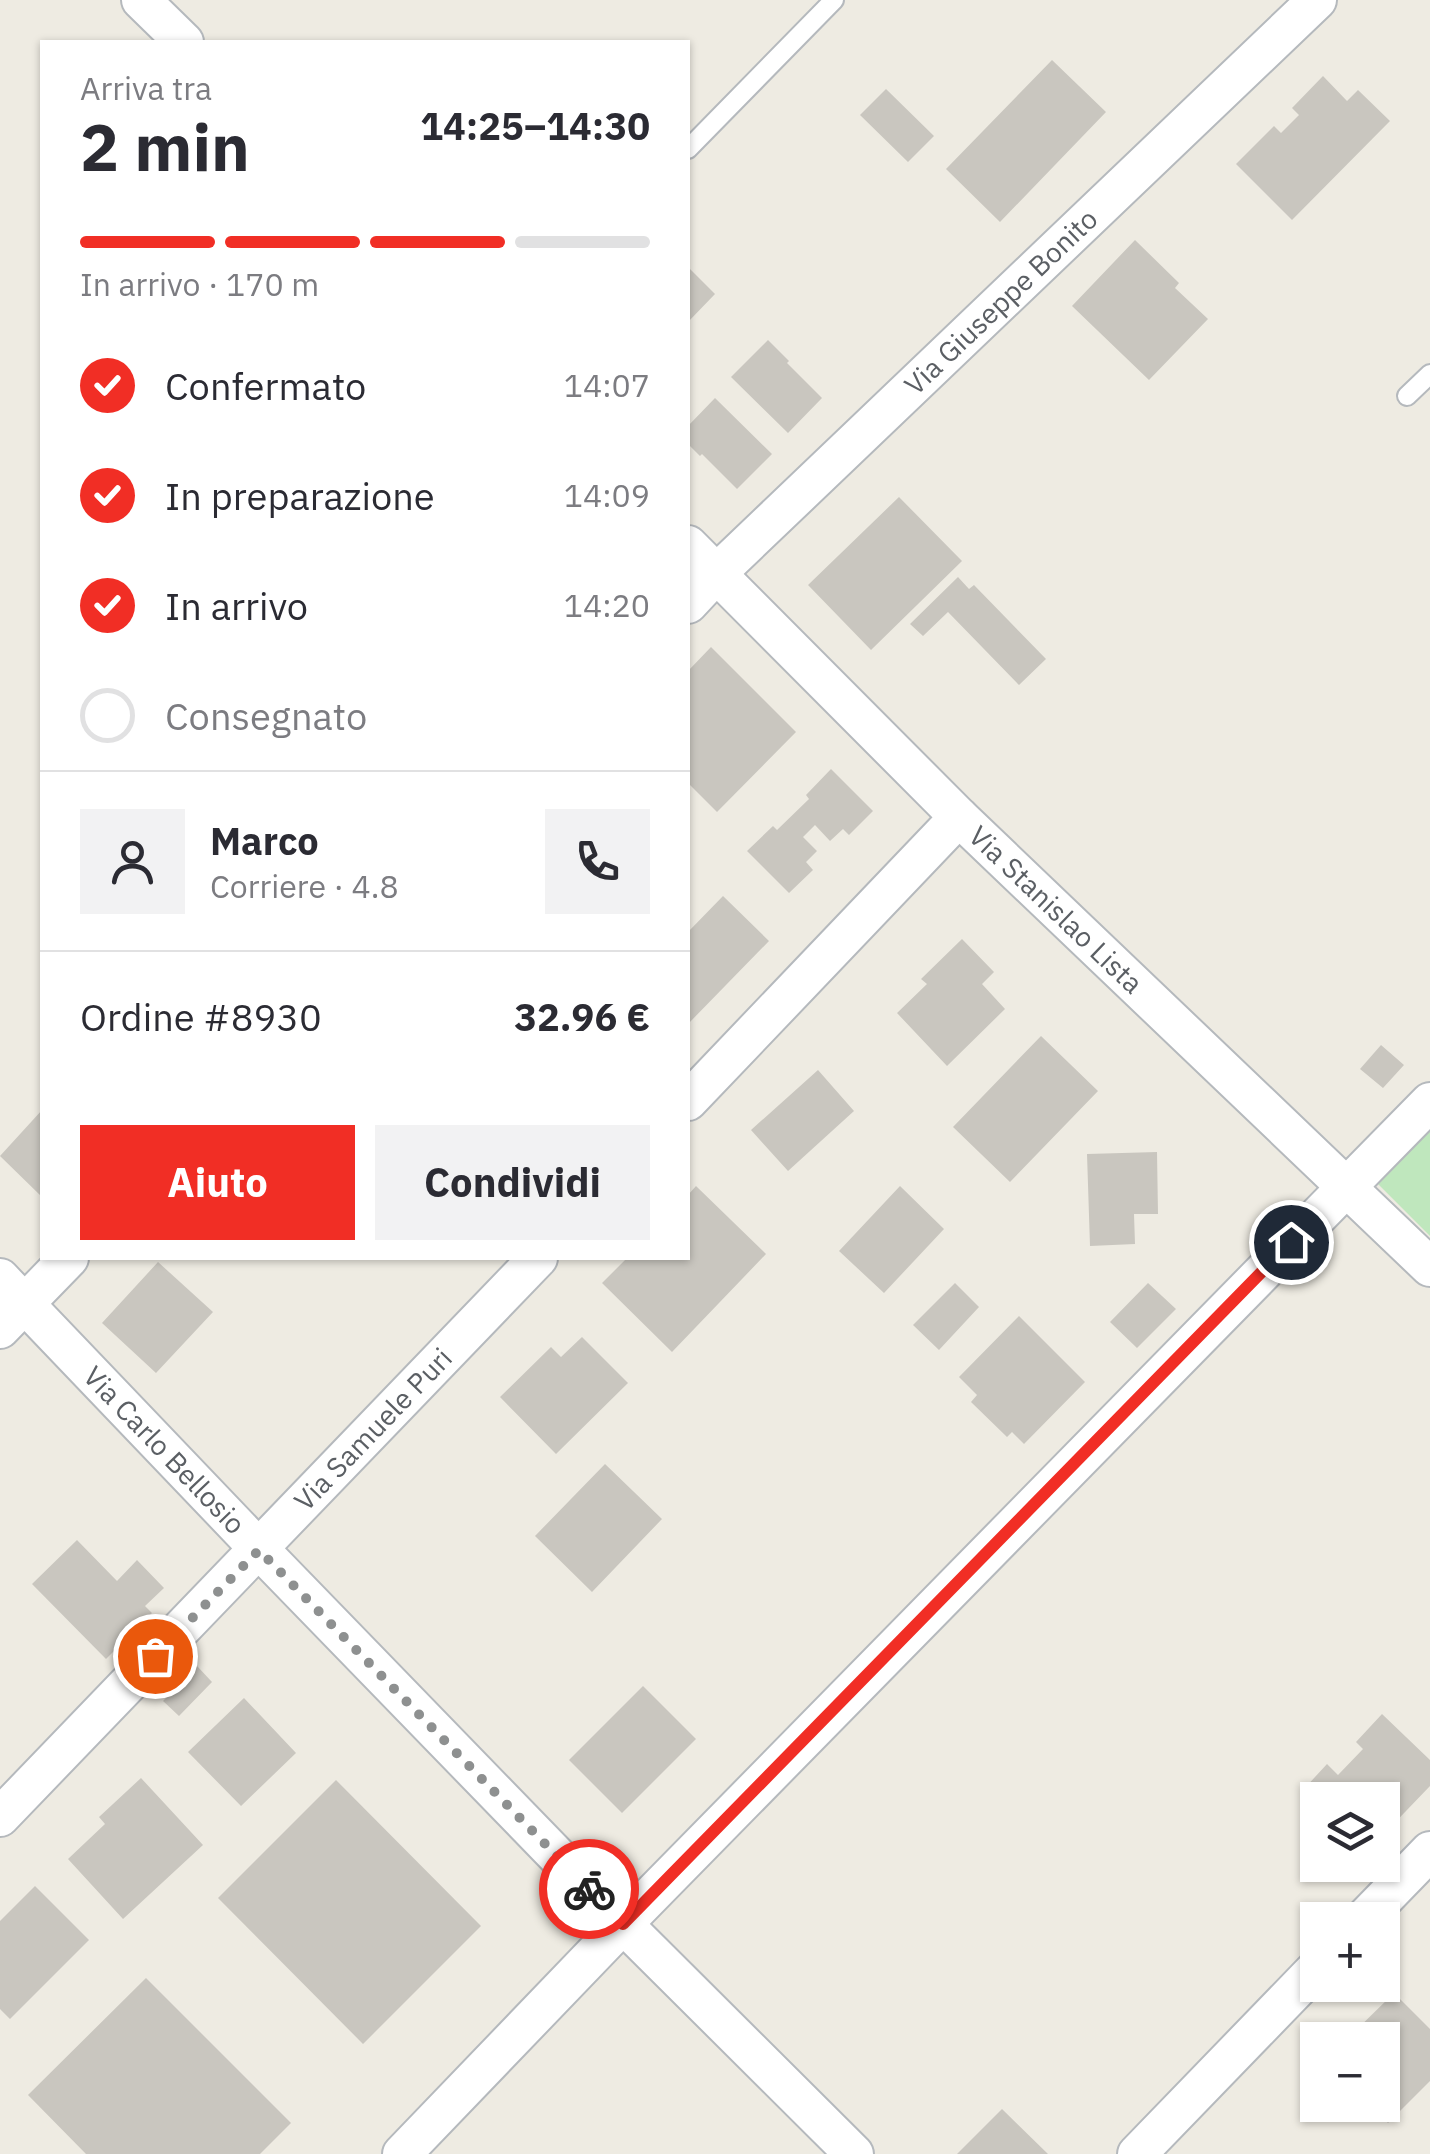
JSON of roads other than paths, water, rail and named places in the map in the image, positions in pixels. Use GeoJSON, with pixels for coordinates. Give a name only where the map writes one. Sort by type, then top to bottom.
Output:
{"type":"FeatureCollection","features":[{"type":"Feature","properties":{"kind":"street"},"geometry":{"type":"LineString","coordinates":[[141,0],[182,40]]}},
{"type":"Feature","properties":{"kind":"street","name":"Via Giuseppe Bonito"},"geometry":{"type":"LineString","coordinates":[[690,602],[1317,0]]}},
{"type":"Feature","properties":{"kind":"street","name":"Via Stanislao Lista"},"geometry":{"type":"LineString","coordinates":[[690,548],[959,817],[1430,1267]]}},
{"type":"Feature","properties":{"kind":"street"},"geometry":{"type":"LineString","coordinates":[[690,1099],[959,817]]}},
{"type":"Feature","properties":{"kind":"street"},"geometry":{"type":"LineString","coordinates":[[402,2154],[1430,1102]]}},
{"type":"Feature","properties":{"kind":"street"},"geometry":{"type":"LineString","coordinates":[[8,1303],[65,1260]]}},
{"type":"Feature","properties":{"kind":"street","name":"Via Samuele Puri"},"geometry":{"type":"LineString","coordinates":[[0,1817],[536,1260]]}},
{"type":"Feature","properties":{"kind":"street","name":"Via Carlo Bellosio"},"geometry":{"type":"LineString","coordinates":[[8,1303],[259,1550],[623,1924],[854,2154]]}},
{"type":"Feature","properties":{"kind":"street"},"geometry":{"type":"LineString","coordinates":[[1381,1902],[1430,1851]]}},
{"type":"Feature","properties":{"kind":"street"},"geometry":{"type":"LineString","coordinates":[[1137,2154],[1300,1986]]}},
{"type":"Feature","properties":{"kind":"lane"},"geometry":{"type":"LineString","coordinates":[[690,147],[834,0]]}},
{"type":"Feature","properties":{"kind":"lane"},"geometry":{"type":"LineString","coordinates":[[1407,396],[1430,374]]}}]}
